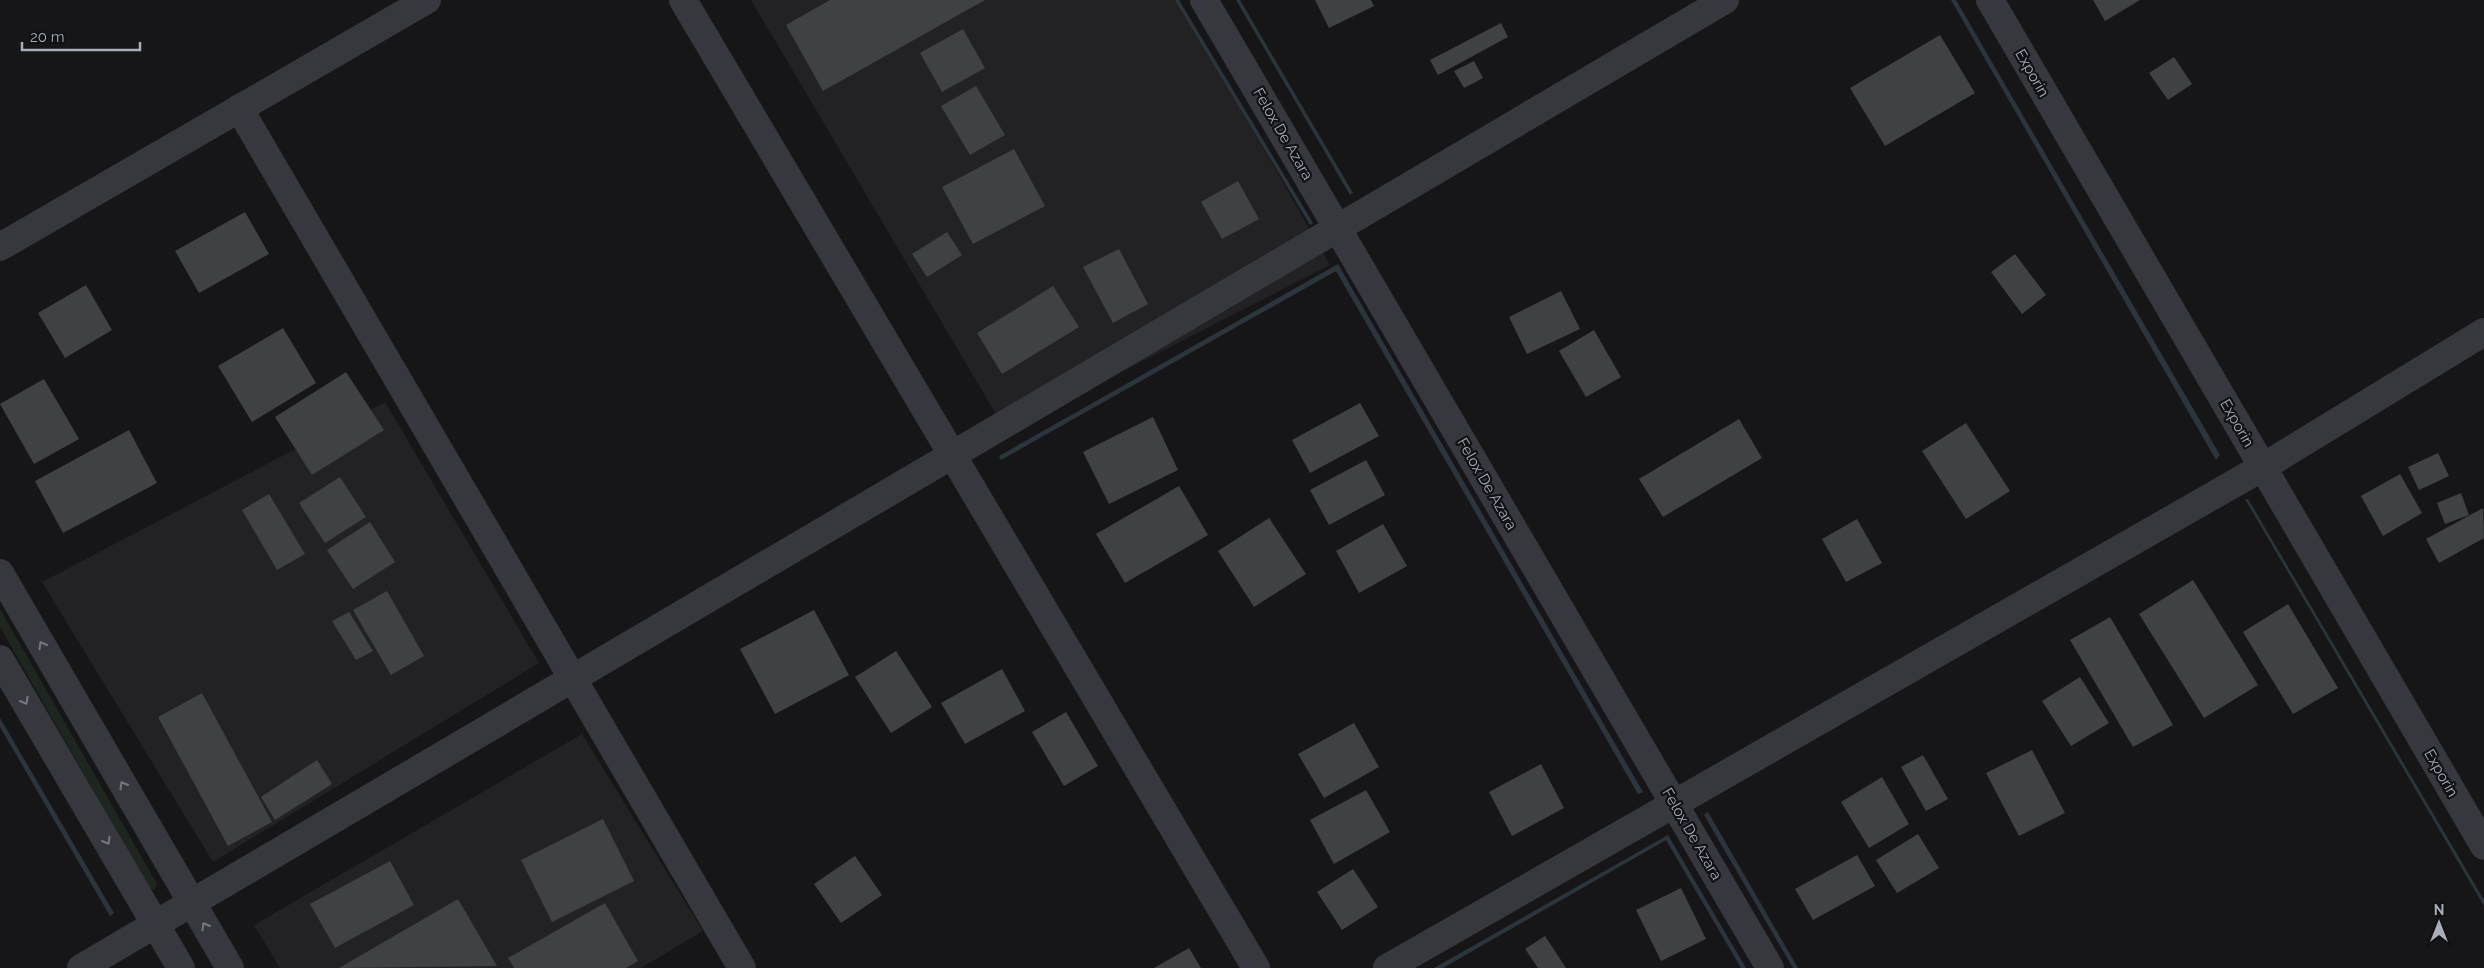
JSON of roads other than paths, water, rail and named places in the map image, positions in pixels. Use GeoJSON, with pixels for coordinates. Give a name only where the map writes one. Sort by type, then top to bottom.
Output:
{"type":"FeatureCollection","features":[{"type":"Feature","properties":{"kind":"street"},"geometry":{"type":"LineString","coordinates":[[0,247],[426,0]]}},
{"type":"Feature","properties":{"kind":"street"},"geometry":{"type":"LineString","coordinates":[[683,0],[1256,968]]}},
{"type":"Feature","properties":{"kind":"street","name":"Felox De Azara"},"geometry":{"type":"LineString","coordinates":[[1204,0],[1770,968]]}},
{"type":"Feature","properties":{"kind":"street"},"geometry":{"type":"LineString","coordinates":[[81,968],[572,677],[1725,0]]}},
{"type":"Feature","properties":{"kind":"street","name":"Exporin"},"geometry":{"type":"LineString","coordinates":[[1990,0],[2484,846]]}},
{"type":"Feature","properties":{"kind":"street"},"geometry":{"type":"LineString","coordinates":[[239,108],[742,968]]}},
{"type":"Feature","properties":{"kind":"street"},"geometry":{"type":"LineString","coordinates":[[1387,968],[2263,468],[2484,332]]}},
{"type":"Feature","properties":{"kind":"street"},"geometry":{"type":"LineString","coordinates":[[0,573],[230,968]]}},
{"type":"Feature","properties":{"kind":"street"},"geometry":{"type":"LineString","coordinates":[[0,659],[181,968]]}}]}
